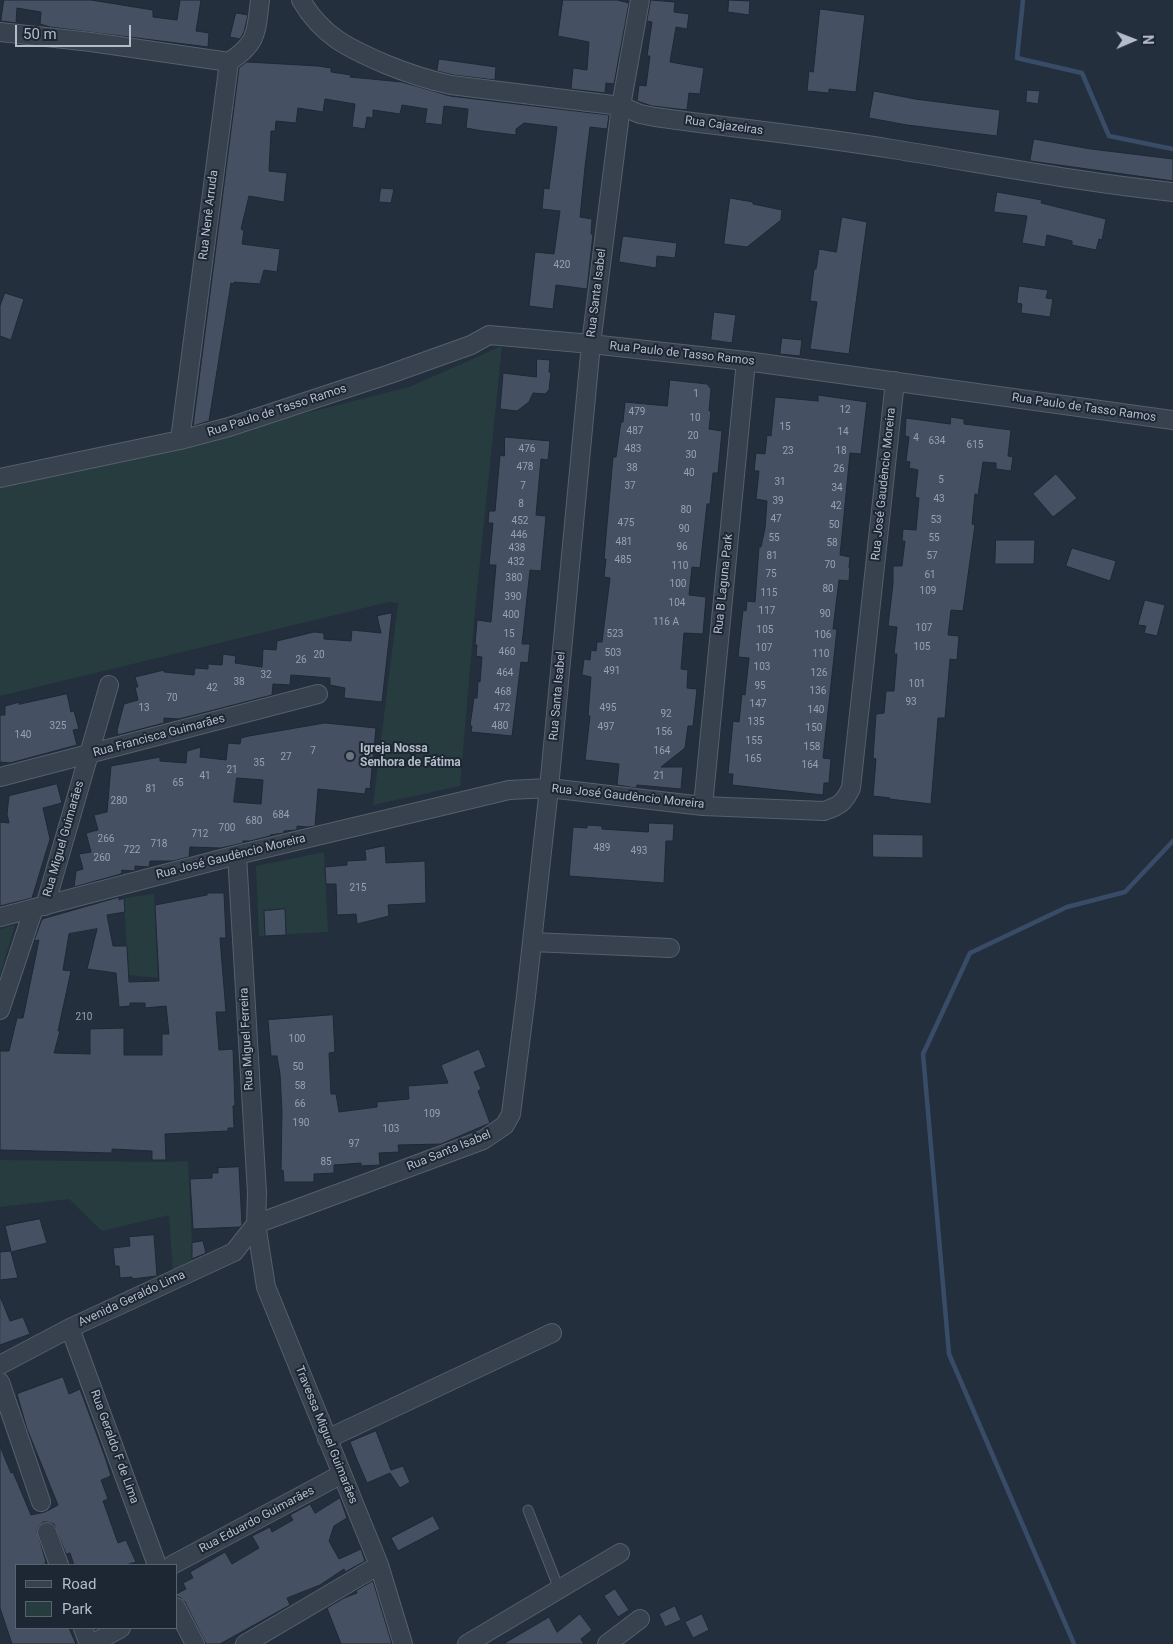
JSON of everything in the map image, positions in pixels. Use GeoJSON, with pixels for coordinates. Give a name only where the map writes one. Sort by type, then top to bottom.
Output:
{"type":"FeatureCollection","features":[{"type":"Feature","properties":{"kind":"street"},"geometry":{"type":"LineString","coordinates":[[0,32],[91,42],[229,62],[241,54],[253,42],[260,0]]}},
{"type":"Feature","properties":{"kind":"street","name":"Rua Cajazeiras"},"geometry":{"type":"LineString","coordinates":[[301,0],[308,13],[332,37],[357,53],[419,78],[451,85],[621,106],[640,114],[655,117],[889,148],[1052,176],[1173,192]]}},
{"type":"Feature","properties":{"kind":"street","name":"Rua Santa Isabel"},"geometry":{"type":"LineString","coordinates":[[256,1224],[482,1140],[505,1124],[511,1114],[549,788],[591,344],[621,106],[640,0]]}},
{"type":"Feature","properties":{"kind":"street","name":"Rua Nenê Arruda"},"geometry":{"type":"LineString","coordinates":[[180,440],[229,62]]}},
{"type":"Feature","properties":{"kind":"street","name":"Rua Paulo de Tasso Ramos"},"geometry":{"type":"LineString","coordinates":[[0,478],[180,440],[229,427],[472,345],[489,335],[746,361],[1173,420]]}},
{"type":"Feature","properties":{"kind":"street","name":"Rua B Laguna Park"},"geometry":{"type":"LineString","coordinates":[[703,806],[746,361]]}},
{"type":"Feature","properties":{"kind":"street","name":"Rua José Gaudêncio Moreira"},"geometry":{"type":"LineString","coordinates":[[0,917],[237,854],[509,790],[549,788],[703,806],[824,811],[835,807],[846,800],[851,788],[895,381]]}},
{"type":"Feature","properties":{"kind":"street","name":"Rua Miguel Guimarães"},"geometry":{"type":"LineString","coordinates":[[0,1010],[39,907],[109,685]]}},
{"type":"Feature","properties":{"kind":"street","name":"Rua Francisca Guimarães"},"geometry":{"type":"LineString","coordinates":[[0,777],[318,694]]}},
{"type":"Feature","properties":{"kind":"street","name":"Rua Miguel Ferreira"},"geometry":{"type":"LineString","coordinates":[[237,854],[257,1193],[256,1224]]}},
{"type":"Feature","properties":{"kind":"street"},"geometry":{"type":"LineString","coordinates":[[532,942],[670,948]]}},
{"type":"Feature","properties":{"kind":"street","name":"Avenida Geraldo Lima"},"geometry":{"type":"LineString","coordinates":[[0,1365],[70,1328],[234,1252],[256,1224]]}},
{"type":"Feature","properties":{"kind":"street","name":"Travessa Miguel Guimarães"},"geometry":{"type":"LineString","coordinates":[[256,1224],[266,1287],[378,1565],[403,1644]]}},
{"type":"Feature","properties":{"kind":"street","name":"Rua Geraldo F de Lima"},"geometry":{"type":"LineString","coordinates":[[70,1328],[158,1564]]}},
{"type":"Feature","properties":{"kind":"street"},"geometry":{"type":"LineString","coordinates":[[327,1439],[552,1333]]}},
{"type":"Feature","properties":{"kind":"street"},"geometry":{"type":"LineString","coordinates":[[0,1382],[41,1502]]}},
{"type":"Feature","properties":{"kind":"street","name":"Rua Eduardo Guimarães"},"geometry":{"type":"LineString","coordinates":[[174,1564],[342,1474]]}},
{"type":"Feature","properties":{"kind":"street"},"geometry":{"type":"LineString","coordinates":[[47,1532],[59,1564]]}},
{"type":"Feature","properties":{"kind":"street"},"geometry":{"type":"LineString","coordinates":[[467,1644],[620,1553]]}},
{"type":"Feature","properties":{"kind":"street"},"geometry":{"type":"LineString","coordinates":[[245,1644],[378,1565]]}},
{"type":"Feature","properties":{"kind":"street"},"geometry":{"type":"LineString","coordinates":[[178,1611],[195,1644]]}},
{"type":"Feature","properties":{"kind":"street"},"geometry":{"type":"LineString","coordinates":[[606,1644],[640,1619]]}},
{"type":"Feature","properties":{"kind":"street"},"geometry":{"type":"LineString","coordinates":[[83,1629],[90,1644],[119,1629]]}},
{"type":"Feature","properties":{"kind":"lane"},"geometry":{"type":"LineString","coordinates":[[528,1510],[559,1589]]}},
{"type":"Feature","properties":{"kind":"green space"},"geometry":{"type":"Polygon","coordinates":[[[502,346],[475,611],[460,786],[373,805],[398,603],[389,602],[0,696],[0,486],[179,445],[409,387],[502,346]]]}},
{"type":"Feature","properties":{"kind":"green space"},"geometry":{"type":"Polygon","coordinates":[[[324,852],[328,932],[259,936],[256,866],[324,852]]]}},
{"type":"Feature","properties":{"kind":"green space"},"geometry":{"type":"Polygon","coordinates":[[[154,894],[158,978],[128,975],[124,898],[154,894]]]}},
{"type":"Feature","properties":{"kind":"green space"},"geometry":{"type":"Polygon","coordinates":[[[15,925],[0,975],[0,929],[15,925]]]}},
{"type":"Feature","properties":{"kind":"green space"},"geometry":{"type":"Polygon","coordinates":[[[0,1160],[188,1161],[193,1263],[173,1273],[169,1215],[102,1231],[69,1199],[0,1207],[0,1160]]]}},
{"type":"Feature","properties":{"kind":"building"},"geometry":{"type":"Polygon","coordinates":[[[4,0],[91,0],[153,10],[153,17],[177,20],[180,0],[201,0],[196,31],[209,33],[208,47],[50,27],[40,24],[41,12],[17,8],[16,23],[1,21],[4,0]]]}},
{"type":"Feature","properties":{"kind":"building"},"geometry":{"type":"Polygon","coordinates":[[[563,0],[617,0],[629,3],[614,84],[606,83],[605,93],[571,89],[573,68],[587,70],[589,42],[558,36],[563,0]]]}},
{"type":"Feature","properties":{"kind":"building"},"geometry":{"type":"Polygon","coordinates":[[[651,0],[675,2],[674,12],[689,14],[687,29],[676,27],[670,62],[704,68],[700,94],[689,93],[687,110],[652,106],[637,101],[639,85],[646,86],[650,56],[647,56],[652,22],[647,21],[651,0]]]}},
{"type":"Feature","properties":{"kind":"building"},"geometry":{"type":"Polygon","coordinates":[[[729,0],[750,1],[749,15],[728,12],[729,0]]]}},
{"type":"Feature","properties":{"kind":"building"},"geometry":{"type":"Polygon","coordinates":[[[820,9],[865,15],[856,92],[829,89],[829,93],[807,91],[809,71],[813,72],[820,9]]]}},
{"type":"Feature","properties":{"kind":"building"},"geometry":{"type":"Polygon","coordinates":[[[236,13],[248,15],[244,32],[240,39],[230,37],[236,13]]]}},
{"type":"Feature","properties":{"kind":"building"},"geometry":{"type":"Polygon","coordinates":[[[439,59],[496,67],[495,80],[437,71],[439,59]]]}},
{"type":"Feature","properties":{"kind":"building"},"geometry":{"type":"Polygon","coordinates":[[[247,62],[318,66],[331,68],[331,72],[351,75],[350,77],[402,82],[450,96],[609,115],[607,129],[590,127],[580,217],[592,219],[591,234],[593,234],[587,289],[556,285],[553,309],[529,306],[535,252],[554,254],[560,211],[542,209],[544,188],[549,189],[557,127],[524,123],[516,129],[516,135],[466,128],[468,109],[444,106],[442,125],[425,123],[427,109],[402,105],[400,114],[373,110],[373,118],[367,117],[365,129],[352,127],[355,104],[325,99],[323,112],[298,108],[296,123],[276,121],[275,131],[271,131],[269,171],[287,173],[284,202],[249,196],[241,229],[244,231],[242,244],[280,249],[277,272],[264,270],[260,284],[231,283],[209,421],[193,426],[239,68],[247,62]]]}},
{"type":"Feature","properties":{"kind":"building"},"geometry":{"type":"Polygon","coordinates":[[[1027,90],[1040,91],[1038,104],[1026,102],[1027,90]]]}},
{"type":"Feature","properties":{"kind":"building"},"geometry":{"type":"Polygon","coordinates":[[[874,91],[915,99],[1000,110],[997,136],[907,125],[869,118],[874,91]]]}},
{"type":"Feature","properties":{"kind":"building"},"geometry":{"type":"Polygon","coordinates":[[[1034,139],[1091,149],[1173,159],[1173,181],[1030,161],[1034,139]]]}},
{"type":"Feature","properties":{"kind":"building"},"geometry":{"type":"Polygon","coordinates":[[[381,188],[394,189],[391,203],[379,202],[381,188]]]}},
{"type":"Feature","properties":{"kind":"building"},"geometry":{"type":"Polygon","coordinates":[[[997,192],[1042,200],[1041,203],[1106,219],[1102,240],[1099,239],[1096,250],[1072,245],[1072,241],[1047,235],[1045,247],[1022,243],[1027,216],[994,212],[997,192]]]}},
{"type":"Feature","properties":{"kind":"building"},"geometry":{"type":"Polygon","coordinates":[[[730,198],[782,210],[781,220],[747,247],[724,244],[730,198]]]}},
{"type":"Feature","properties":{"kind":"building"},"geometry":{"type":"Polygon","coordinates":[[[842,217],[867,222],[849,354],[810,349],[817,302],[810,301],[814,269],[816,269],[819,249],[836,252],[842,217]]]}},
{"type":"Feature","properties":{"kind":"building"},"geometry":{"type":"Polygon","coordinates":[[[623,236],[677,243],[675,258],[657,256],[656,268],[619,262],[623,236]]]}},
{"type":"Feature","properties":{"kind":"building"},"geometry":{"type":"Polygon","coordinates":[[[1019,286],[1048,290],[1046,298],[1053,299],[1050,317],[1021,313],[1022,304],[1017,303],[1019,286]]]}},
{"type":"Feature","properties":{"kind":"building"},"geometry":{"type":"Polygon","coordinates":[[[5,293],[24,299],[11,340],[0,336],[0,306],[5,293]]]}},
{"type":"Feature","properties":{"kind":"building"},"geometry":{"type":"Polygon","coordinates":[[[714,312],[736,315],[732,343],[711,340],[714,312]]]}},
{"type":"Feature","properties":{"kind":"building"},"geometry":{"type":"Polygon","coordinates":[[[782,338],[802,340],[800,356],[780,354],[782,338]]]}},
{"type":"Feature","properties":{"kind":"building"},"geometry":{"type":"Polygon","coordinates":[[[537,359],[550,360],[549,390],[545,394],[533,393],[529,402],[517,411],[500,409],[503,373],[536,377],[537,359]]]}},
{"type":"Feature","properties":{"kind":"building"},"geometry":{"type":"Polygon","coordinates":[[[670,380],[707,384],[711,389],[709,429],[722,431],[718,473],[713,473],[710,504],[707,504],[700,568],[692,567],[689,595],[706,597],[703,634],[684,633],[681,669],[688,670],[687,688],[697,689],[693,726],[688,726],[685,748],[661,767],[683,767],[681,789],[637,785],[636,788],[617,785],[619,764],[585,760],[590,716],[588,716],[591,677],[582,675],[584,659],[590,660],[591,650],[596,651],[597,642],[602,642],[610,578],[604,577],[606,559],[604,559],[613,457],[616,457],[625,402],[667,406],[670,380]]]}},
{"type":"Feature","properties":{"kind":"building"},"geometry":{"type":"Polygon","coordinates":[[[818,395],[867,402],[861,454],[850,453],[840,555],[850,557],[849,581],[839,580],[833,629],[837,629],[823,758],[831,759],[829,783],[824,783],[823,795],[732,785],[733,774],[728,774],[733,721],[739,722],[742,694],[745,695],[749,658],[738,657],[743,610],[746,611],[747,601],[755,602],[759,547],[761,547],[765,528],[767,501],[756,499],[759,471],[754,471],[756,453],[765,454],[767,435],[771,436],[775,397],[818,401],[818,395]]]}},
{"type":"Feature","properties":{"kind":"building"},"geometry":{"type":"Polygon","coordinates":[[[951,417],[964,419],[964,424],[1011,430],[1008,456],[1013,457],[1011,471],[996,469],[996,463],[983,462],[978,495],[975,494],[972,524],[975,525],[963,611],[951,610],[948,635],[959,636],[957,660],[950,659],[945,718],[938,718],[931,804],[873,796],[876,759],[873,758],[876,714],[884,713],[886,691],[894,691],[897,654],[894,654],[897,627],[888,626],[893,566],[902,566],[905,541],[902,541],[903,529],[916,530],[919,498],[915,497],[918,470],[909,468],[910,462],[906,461],[909,437],[905,436],[906,418],[950,424],[951,417]]]}},
{"type":"Feature","properties":{"kind":"building"},"geometry":{"type":"Polygon","coordinates":[[[505,437],[550,441],[548,460],[541,459],[536,515],[546,516],[541,571],[530,570],[522,644],[530,644],[528,663],[521,662],[512,736],[471,732],[472,726],[470,726],[474,698],[477,698],[478,681],[480,682],[482,657],[476,656],[477,620],[491,622],[496,565],[489,565],[493,523],[488,523],[489,511],[495,511],[500,455],[504,456],[505,437]]]}},
{"type":"Feature","properties":{"kind":"building"},"geometry":{"type":"Polygon","coordinates":[[[1056,474],[1077,498],[1053,517],[1033,494],[1056,474]]]}},
{"type":"Feature","properties":{"kind":"building"},"geometry":{"type":"Polygon","coordinates":[[[996,540],[1035,540],[1034,564],[995,564],[996,540]]]}},
{"type":"Feature","properties":{"kind":"building"},"geometry":{"type":"Polygon","coordinates":[[[1072,548],[1116,561],[1110,581],[1066,566],[1072,548]]]}},
{"type":"Feature","properties":{"kind":"building"},"geometry":{"type":"Polygon","coordinates":[[[1145,600],[1165,605],[1157,636],[1144,633],[1146,626],[1138,625],[1145,600]]]}},
{"type":"Feature","properties":{"kind":"building"},"geometry":{"type":"Polygon","coordinates":[[[392,613],[382,702],[344,698],[345,688],[330,685],[330,678],[291,675],[290,685],[273,684],[272,695],[179,719],[164,718],[164,723],[118,735],[117,730],[124,704],[138,700],[135,687],[138,687],[135,677],[164,670],[164,672],[194,675],[195,668],[208,669],[208,664],[222,665],[223,654],[236,656],[235,663],[262,667],[263,649],[276,650],[277,641],[314,632],[324,633],[324,639],[351,641],[352,630],[381,633],[377,616],[392,613]]]}},
{"type":"Feature","properties":{"kind":"building"},"geometry":{"type":"Polygon","coordinates":[[[67,694],[71,712],[74,711],[79,729],[73,730],[77,745],[10,763],[0,762],[0,715],[5,715],[5,706],[67,694]]]}},
{"type":"Feature","properties":{"kind":"building"},"geometry":{"type":"Polygon","coordinates":[[[325,723],[376,728],[370,789],[366,788],[365,794],[318,789],[315,826],[297,826],[297,830],[284,831],[284,833],[243,841],[243,843],[221,848],[190,847],[189,857],[173,861],[150,861],[149,867],[135,866],[135,871],[122,870],[121,874],[74,887],[76,871],[83,869],[79,854],[91,852],[86,833],[98,830],[94,815],[107,812],[111,766],[160,757],[160,761],[186,763],[187,751],[201,747],[200,757],[226,760],[228,743],[240,744],[241,738],[325,723]],[[237,778],[234,802],[261,804],[263,780],[237,778]]]}},
{"type":"Feature","properties":{"kind":"building"},"geometry":{"type":"Polygon","coordinates":[[[57,784],[62,803],[43,808],[50,839],[32,898],[0,906],[0,822],[9,823],[7,814],[9,796],[57,784]]]}},
{"type":"Feature","properties":{"kind":"building"},"geometry":{"type":"Polygon","coordinates":[[[649,823],[674,824],[673,841],[666,841],[664,883],[569,876],[573,827],[587,828],[587,825],[602,826],[602,829],[648,832],[649,823]]]}},
{"type":"Feature","properties":{"kind":"building"},"geometry":{"type":"Polygon","coordinates":[[[873,834],[923,835],[923,858],[873,857],[873,834]]]}},
{"type":"Feature","properties":{"kind":"building"},"geometry":{"type":"Polygon","coordinates":[[[385,846],[386,863],[425,861],[426,903],[388,905],[389,916],[357,924],[356,914],[337,915],[336,884],[326,884],[325,867],[347,865],[347,861],[366,860],[365,850],[385,846]]]}},
{"type":"Feature","properties":{"kind":"building"},"geometry":{"type":"Polygon","coordinates":[[[207,893],[224,893],[226,938],[220,938],[226,1012],[216,1012],[219,1050],[233,1049],[234,1128],[228,1128],[228,1131],[165,1134],[166,1160],[152,1160],[152,1151],[112,1149],[112,1153],[0,1150],[0,1051],[9,1051],[17,1018],[23,1018],[39,940],[34,941],[42,919],[119,897],[119,900],[124,898],[125,912],[107,915],[113,946],[127,946],[129,982],[159,981],[155,905],[207,895],[207,893]],[[97,929],[69,934],[63,970],[71,971],[54,1053],[90,1054],[90,1029],[124,1028],[124,1055],[162,1055],[162,1034],[169,1034],[166,1006],[145,1008],[145,1003],[130,1003],[130,1006],[119,1007],[116,973],[87,969],[97,929]]]}},
{"type":"Feature","properties":{"kind":"building"},"geometry":{"type":"Polygon","coordinates":[[[285,909],[286,935],[265,936],[264,911],[285,909]]]}},
{"type":"Feature","properties":{"kind":"building"},"geometry":{"type":"Polygon","coordinates":[[[333,1015],[335,1052],[329,1053],[331,1094],[336,1094],[339,1112],[377,1107],[377,1102],[409,1099],[408,1086],[448,1083],[441,1065],[479,1049],[486,1067],[474,1072],[481,1089],[478,1091],[490,1123],[441,1144],[398,1145],[399,1152],[379,1153],[380,1165],[361,1166],[361,1163],[334,1165],[334,1173],[314,1174],[314,1182],[284,1182],[283,1170],[281,1171],[282,1111],[280,1074],[277,1056],[271,1056],[268,1020],[333,1015]]]}},
{"type":"Feature","properties":{"kind":"building"},"geometry":{"type":"Polygon","coordinates":[[[239,1167],[242,1225],[240,1227],[193,1229],[190,1179],[212,1178],[212,1173],[218,1173],[218,1168],[239,1167]]]}},
{"type":"Feature","properties":{"kind":"building"},"geometry":{"type":"Polygon","coordinates":[[[40,1219],[47,1243],[11,1252],[18,1278],[0,1280],[0,1252],[11,1251],[5,1226],[40,1219]]]}},
{"type":"Feature","properties":{"kind":"building"},"geometry":{"type":"Polygon","coordinates":[[[154,1235],[157,1276],[132,1279],[132,1277],[120,1278],[119,1266],[115,1266],[113,1248],[130,1246],[129,1237],[154,1235]]]}},
{"type":"Feature","properties":{"kind":"building"},"geometry":{"type":"Polygon","coordinates":[[[203,1241],[206,1253],[192,1259],[192,1243],[203,1241]]]}},
{"type":"Feature","properties":{"kind":"building"},"geometry":{"type":"Polygon","coordinates":[[[0,1296],[10,1321],[23,1317],[30,1334],[0,1345],[0,1296]]]}},
{"type":"Feature","properties":{"kind":"building"},"geometry":{"type":"Polygon","coordinates":[[[63,1377],[69,1394],[80,1389],[111,1476],[101,1480],[108,1499],[103,1501],[118,1543],[126,1540],[136,1562],[129,1564],[74,1564],[70,1553],[66,1554],[54,1524],[43,1522],[39,1526],[37,1531],[46,1564],[15,1564],[15,1629],[69,1629],[76,1644],[12,1644],[0,1608],[0,1446],[31,1515],[45,1512],[58,1505],[27,1429],[17,1394],[63,1377]]]}},
{"type":"Feature","properties":{"kind":"building"},"geometry":{"type":"Polygon","coordinates":[[[376,1431],[391,1470],[403,1466],[410,1482],[400,1488],[390,1473],[367,1483],[357,1460],[350,1442],[376,1431]]]}},
{"type":"Feature","properties":{"kind":"building"},"geometry":{"type":"Polygon","coordinates":[[[340,1498],[347,1518],[334,1526],[329,1541],[339,1559],[361,1549],[365,1561],[345,1572],[344,1569],[320,1585],[287,1598],[290,1605],[220,1644],[206,1644],[185,1602],[178,1597],[178,1593],[186,1589],[183,1583],[193,1578],[190,1572],[225,1552],[232,1564],[259,1548],[252,1536],[270,1527],[272,1532],[293,1520],[290,1515],[310,1504],[315,1513],[340,1498]]]}},
{"type":"Feature","properties":{"kind":"building"},"geometry":{"type":"Polygon","coordinates":[[[433,1516],[440,1529],[398,1551],[391,1538],[433,1516]]]}},
{"type":"Feature","properties":{"kind":"building"},"geometry":{"type":"Polygon","coordinates":[[[373,1581],[392,1644],[341,1644],[327,1608],[357,1593],[356,1591],[373,1581]]]}},
{"type":"Feature","properties":{"kind":"building"},"geometry":{"type":"Polygon","coordinates":[[[615,1589],[629,1610],[618,1617],[604,1596],[615,1589]]]}},
{"type":"Feature","properties":{"kind":"building"},"geometry":{"type":"Polygon","coordinates":[[[675,1606],[681,1620],[665,1627],[659,1614],[675,1606]]]}},
{"type":"Feature","properties":{"kind":"building"},"geometry":{"type":"Polygon","coordinates":[[[580,1614],[592,1630],[581,1639],[584,1644],[503,1644],[549,1617],[557,1632],[580,1614]]]}},
{"type":"Feature","properties":{"kind":"building"},"geometry":{"type":"Polygon","coordinates":[[[702,1614],[709,1630],[693,1638],[685,1622],[702,1614]]]}},
{"type":"Feature","properties":{"kind":"waterway"},"geometry":{"type":"LineString","coordinates":[[1023,0],[1017,58],[1082,73],[1109,136],[1173,149]]}},
{"type":"Feature","properties":{"kind":"waterway"},"geometry":{"type":"LineString","coordinates":[[1074,1644],[949,1354],[923,1054],[970,953],[1067,907],[1125,892],[1173,841]]}},
{"type":"Feature","properties":{"kind":"place","name":"Igreja Nossa Senhora de Fátima"},"geometry":{"type":"Point","coordinates":[350,756]}}]}
